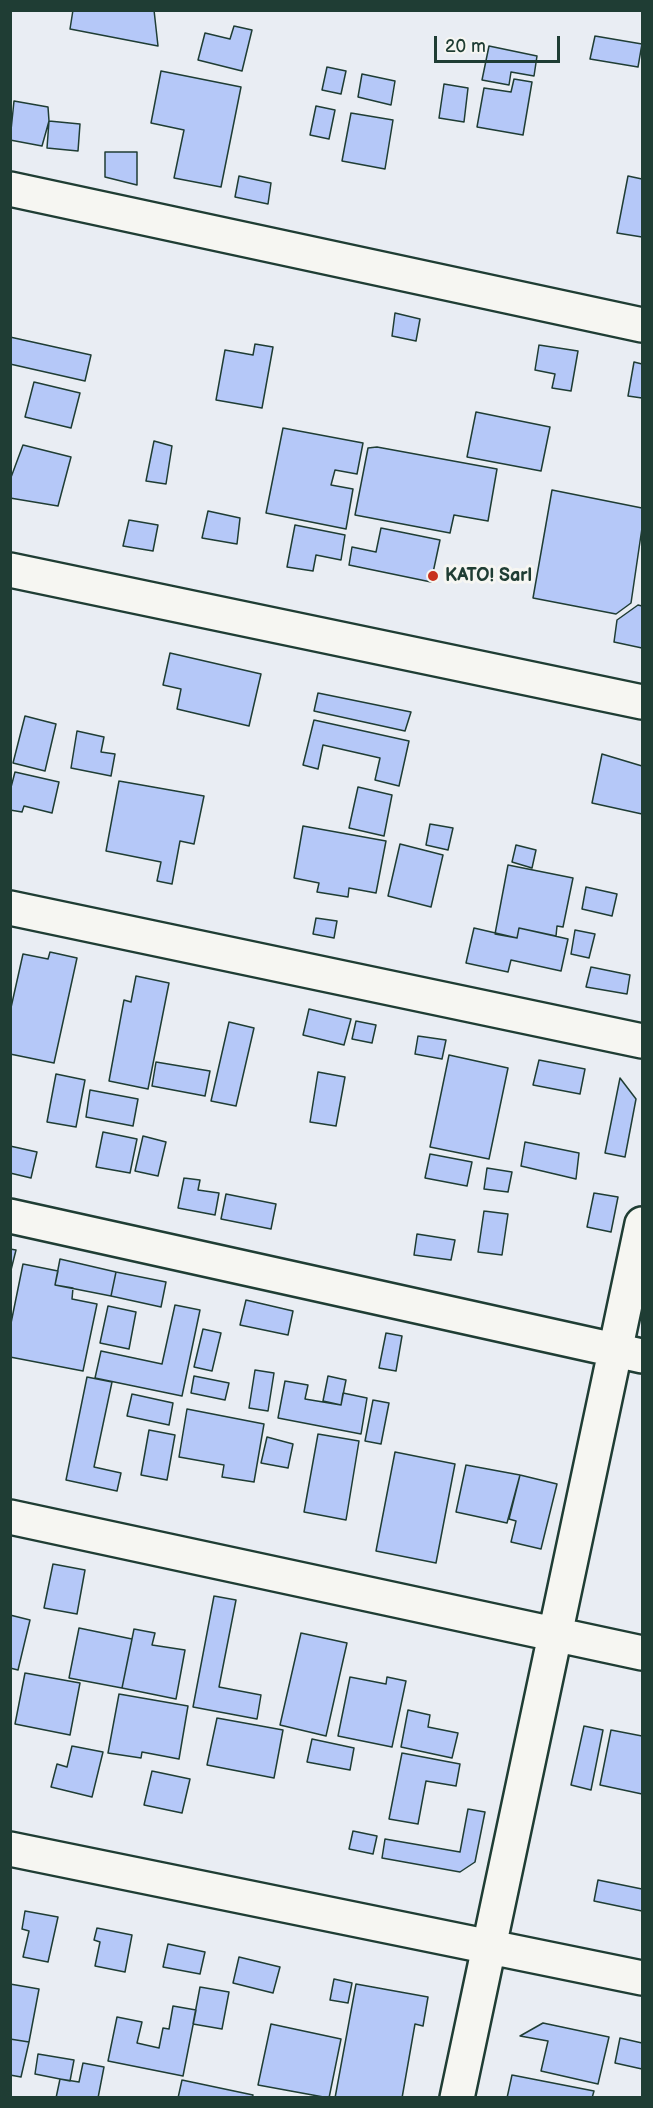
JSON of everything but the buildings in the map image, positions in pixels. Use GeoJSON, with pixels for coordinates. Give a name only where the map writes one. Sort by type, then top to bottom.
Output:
{"type":"FeatureCollection","features":[{"type":"Feature","properties":{"kind":"street"},"geometry":{"type":"LineString","coordinates":[[10,189],[642,325]]}},
{"type":"Feature","properties":{"kind":"street"},"geometry":{"type":"LineString","coordinates":[[10,570],[642,702]]}},
{"type":"Feature","properties":{"kind":"street"},"geometry":{"type":"LineString","coordinates":[[10,908],[642,1041]]}},
{"type":"Feature","properties":{"kind":"street"},"geometry":{"type":"LineString","coordinates":[[10,1216],[629,1353]]}},
{"type":"Feature","properties":{"kind":"street"},"geometry":{"type":"LineString","coordinates":[[457,2097],[555,1635],[629,1353],[642,1224]]}},
{"type":"Feature","properties":{"kind":"street"},"geometry":{"type":"LineString","coordinates":[[10,1517],[642,1653]]}},
{"type":"Feature","properties":{"kind":"street"},"geometry":{"type":"LineString","coordinates":[[10,1850],[642,1978]]}},
{"type":"Feature","properties":{"kind":"place","name":"KATO! Sarl"},"geometry":{"type":"Point","coordinates":[433,576]}}]}
